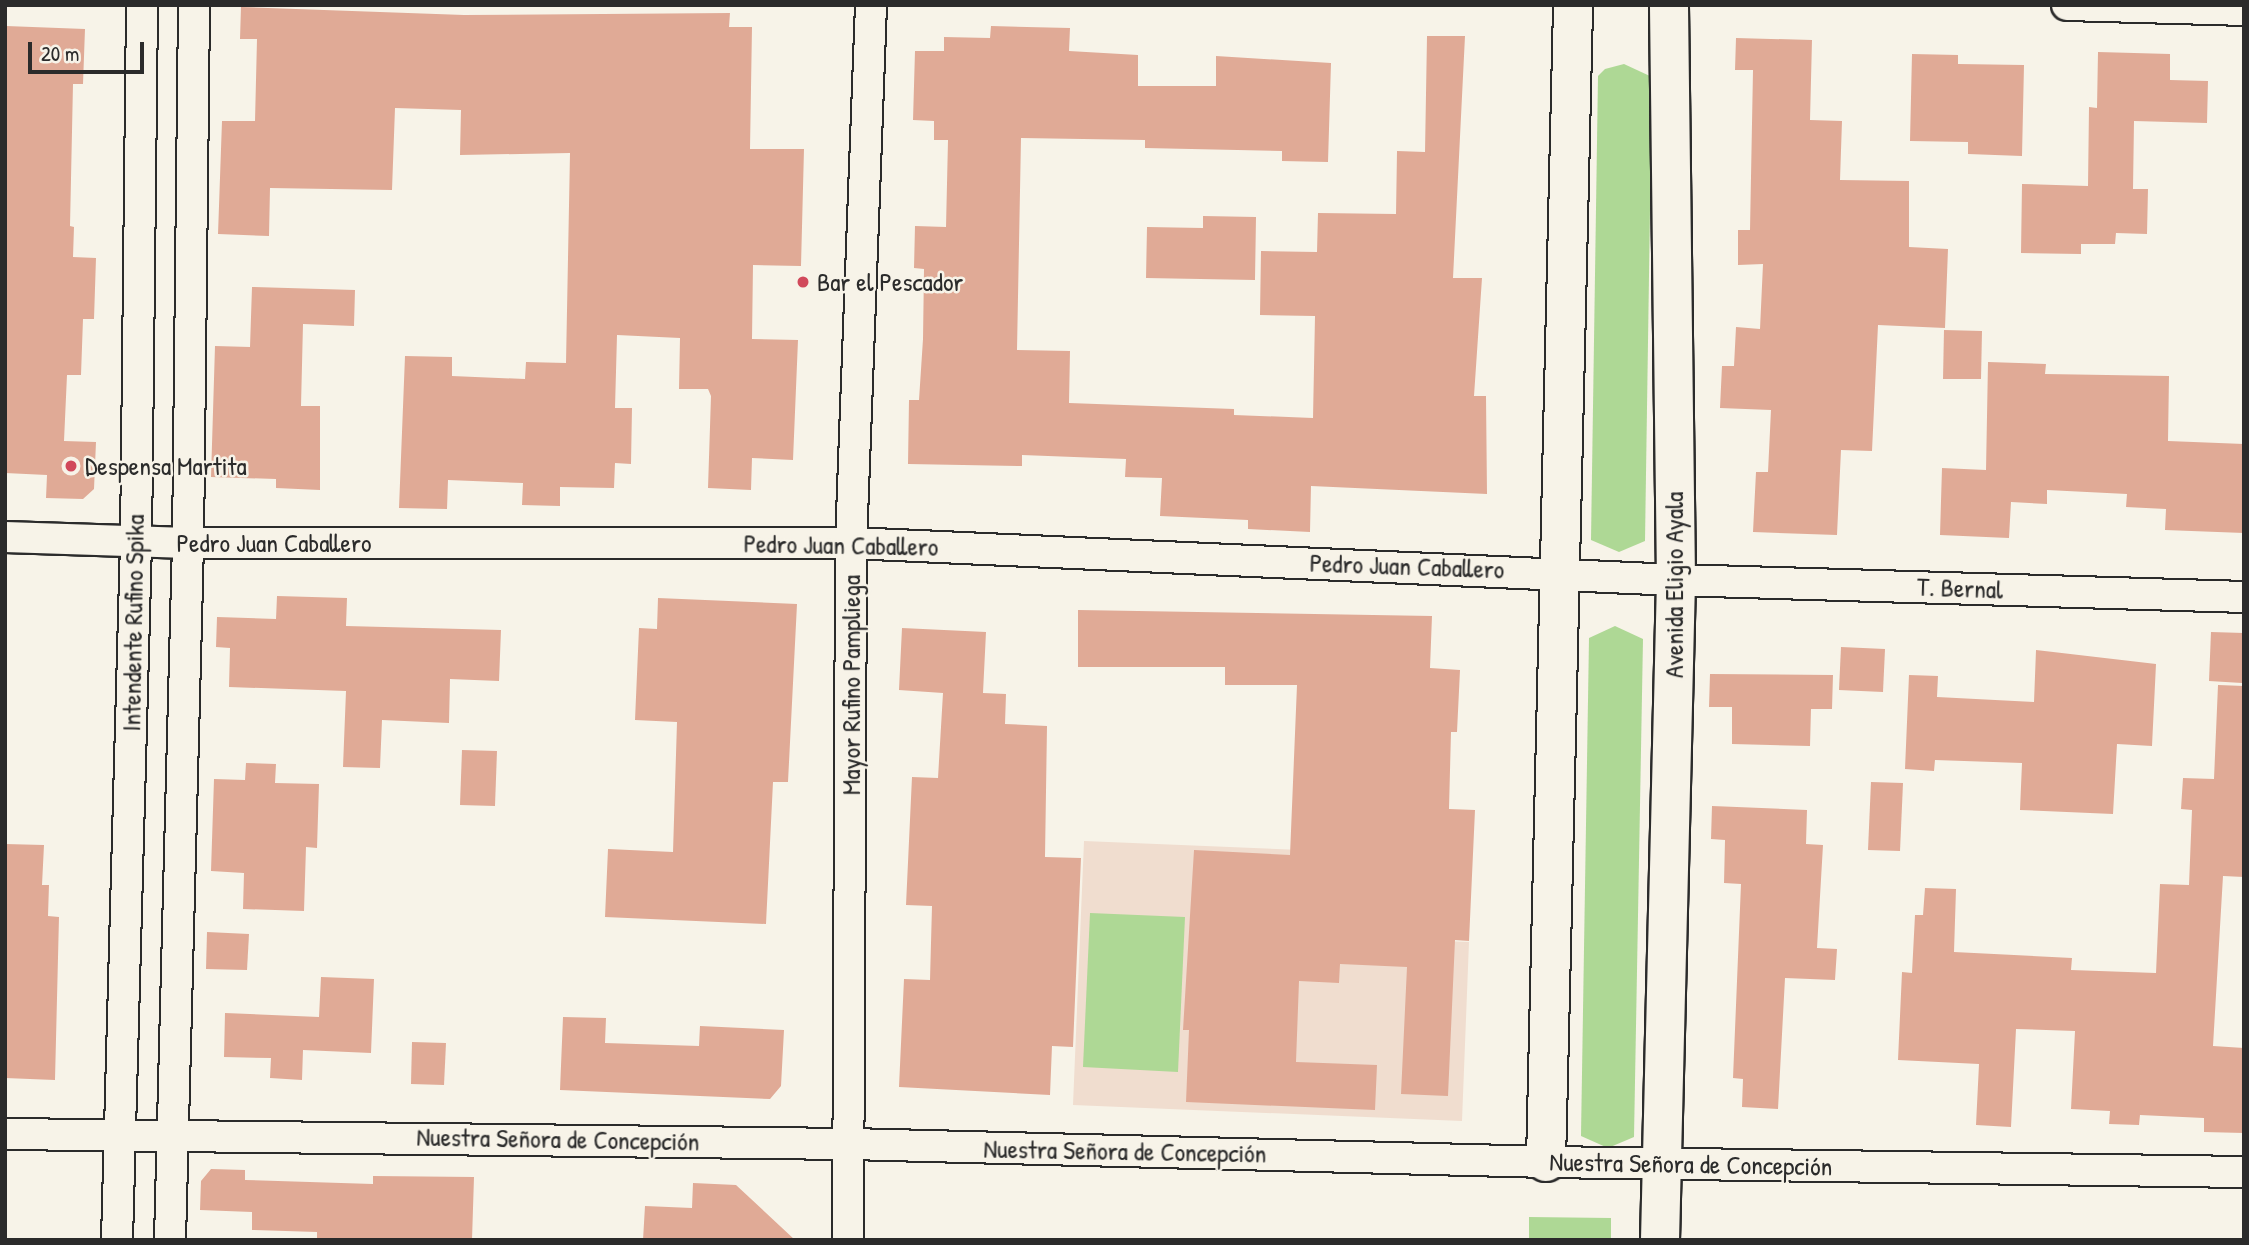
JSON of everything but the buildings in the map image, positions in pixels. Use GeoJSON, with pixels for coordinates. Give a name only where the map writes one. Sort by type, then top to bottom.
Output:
{"type":"FeatureCollection","features":[{"type":"Feature","properties":{"kind":"street","name":"Intendente Rufino Spika"},"geometry":{"type":"LineString","coordinates":[[117,1240],[135,542],[142,5]]}},
{"type":"Feature","properties":{"kind":"street","name":"Intendente Rufino Spika"},"geometry":{"type":"LineString","coordinates":[[170,1240],[175,1133],[188,543],[194,5]]}},
{"type":"Feature","properties":{"kind":"street","name":"Mayor Rufino Pampliega"},"geometry":{"type":"LineString","coordinates":[[848,1240],[851,543],[872,5]]}},
{"type":"Feature","properties":{"kind":"street"},"geometry":{"type":"LineString","coordinates":[[1546,1162],[1573,5]]}},
{"type":"Feature","properties":{"kind":"street","name":"Avenida Eligio Ayala"},"geometry":{"type":"LineString","coordinates":[[1660,1240],[1676,580],[1669,5]]}},
{"type":"Feature","properties":{"kind":"street"},"geometry":{"type":"LineString","coordinates":[[2067,5],[2244,10]]}},
{"type":"Feature","properties":{"kind":"street","name":"Pedro Juan Caballero"},"geometry":{"type":"LineString","coordinates":[[5,537],[188,543],[851,543],[1560,572],[1676,580]]}},
{"type":"Feature","properties":{"kind":"street","name":"T. Bernal"},"geometry":{"type":"LineString","coordinates":[[1676,580],[2244,597]]}},
{"type":"Feature","properties":{"kind":"street","name":"Nuestra Señora de Concepción"},"geometry":{"type":"LineString","coordinates":[[5,1134],[175,1133],[850,1144],[1546,1162],[2244,1172]]}},
{"type":"Feature","properties":{"kind":"shaded area"},"geometry":{"type":"Polygon","coordinates":[[[1084,841],[1302,850],[1298,935],[1469,942],[1462,1121],[1073,1105],[1084,841]]]}},
{"type":"Feature","properties":{"kind":"green space"},"geometry":{"type":"Polygon","coordinates":[[[1624,64],[1652,77],[1645,541],[1619,552],[1591,540],[1598,76],[1605,69],[1624,64]]]}},
{"type":"Feature","properties":{"kind":"green space"},"geometry":{"type":"Polygon","coordinates":[[[1615,626],[1643,639],[1634,1137],[1608,1148],[1581,1136],[1589,638],[1615,626]]]}},
{"type":"Feature","properties":{"kind":"green space"},"geometry":{"type":"Polygon","coordinates":[[[1090,913],[1185,917],[1178,1072],[1083,1067],[1090,913]]]}},
{"type":"Feature","properties":{"kind":"green space"},"geometry":{"type":"Polygon","coordinates":[[[1529,1217],[1611,1218],[1611,1240],[1529,1240],[1529,1217]]]}},
{"type":"Feature","properties":{"kind":"place","name":"Bar el Pescador"},"geometry":{"type":"Point","coordinates":[803,282]}},
{"type":"Feature","properties":{"kind":"place","name":"Despensa Martita"},"geometry":{"type":"Point","coordinates":[71,466]}}]}
